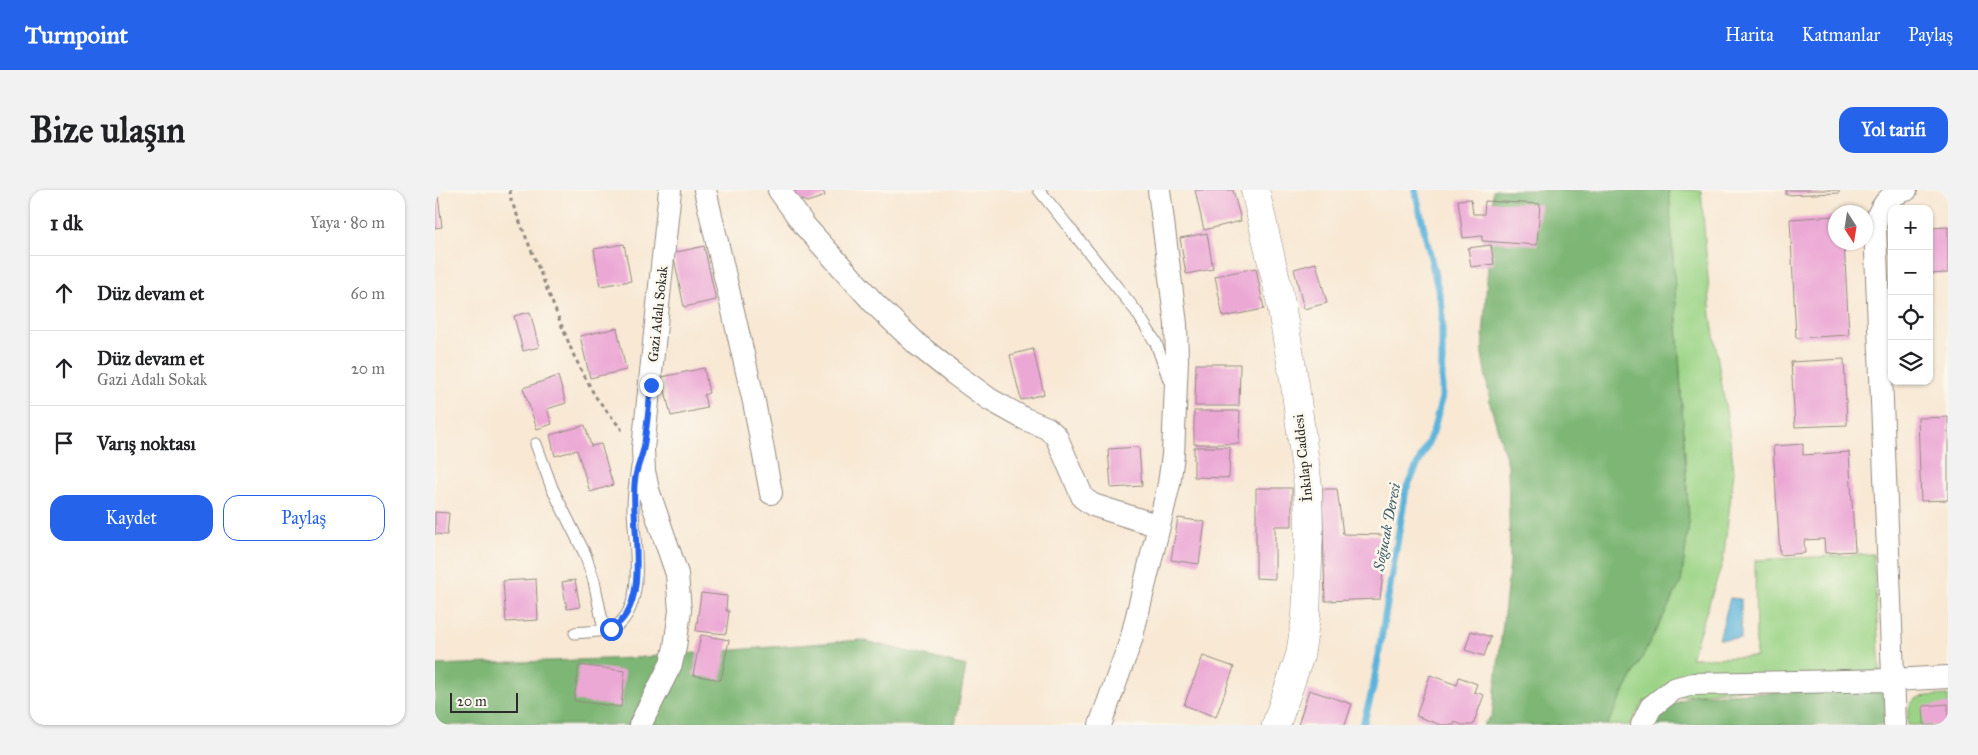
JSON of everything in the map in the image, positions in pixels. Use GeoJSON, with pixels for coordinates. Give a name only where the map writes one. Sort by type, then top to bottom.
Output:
{"type":"FeatureCollection","features":[{"type":"Feature","properties":{"kind":"street","name":"Gazi Adalı Sokak"},"geometry":{"type":"LineString","coordinates":[[640,725],[671,664],[680,611],[677,574],[648,490],[644,472],[643,449],[670,190]]}},
{"type":"Feature","properties":{"kind":"street"},"geometry":{"type":"LineString","coordinates":[[705,190],[750,383],[771,493]]}},
{"type":"Feature","properties":{"kind":"street"},"geometry":{"type":"LineString","coordinates":[[779,190],[811,232],[874,302],[918,345],[989,399],[1025,419],[1047,428],[1056,436],[1083,498],[1093,506],[1159,526]]}},
{"type":"Feature","properties":{"kind":"street"},"geometry":{"type":"LineString","coordinates":[[1101,725],[1131,640],[1159,526],[1171,464],[1177,324],[1159,190]]}},
{"type":"Feature","properties":{"kind":"street","name":"İnkılap Caddesi"},"geometry":{"type":"LineString","coordinates":[[1255,190],[1279,293],[1295,385],[1308,487],[1309,531],[1306,617],[1300,655],[1276,725]]}},
{"type":"Feature","properties":{"kind":"street"},"geometry":{"type":"LineString","coordinates":[[1895,725],[1875,226],[1881,207],[1890,198],[1906,190]]}},
{"type":"Feature","properties":{"kind":"street"},"geometry":{"type":"LineString","coordinates":[[1642,725],[1651,707],[1674,690],[1693,684],[1893,680],[1948,676]]}},
{"type":"Feature","properties":{"kind":"lane"},"geometry":{"type":"LineString","coordinates":[[1039,190],[1147,327],[1165,364],[1175,401]]}},
{"type":"Feature","properties":{"kind":"lane"},"geometry":{"type":"LineString","coordinates":[[536,444],[552,488],[585,554],[594,581],[604,630]]}},
{"type":"Feature","properties":{"kind":"lane"},"geometry":{"type":"LineString","coordinates":[[575,632],[611,629],[619,624],[632,602],[637,580],[633,508],[635,481],[643,449]]}},
{"type":"Feature","properties":{"kind":"path"},"geometry":{"type":"LineString","coordinates":[[510,190],[511,200],[574,356],[595,396],[620,428],[643,449]]}},
{"type":"Feature","properties":{"kind":"green space"},"geometry":{"type":"Polygon","coordinates":[[[1493,190],[1669,190],[1689,523],[1681,582],[1607,725],[1483,725],[1492,715],[1510,563],[1508,465],[1491,407],[1482,354],[1493,190]]]}},
{"type":"Feature","properties":{"kind":"green space"},"geometry":{"type":"Polygon","coordinates":[[[1669,190],[1701,190],[1711,316],[1734,471],[1723,561],[1691,658],[1756,657],[1755,560],[1873,554],[1880,671],[1644,701],[1630,725],[1607,725],[1681,582],[1689,523],[1669,190]]]}},
{"type":"Feature","properties":{"kind":"green space"},"geometry":{"type":"Polygon","coordinates":[[[861,640],[966,666],[955,725],[435,725],[435,665],[633,658],[861,640]]]}},
{"type":"Feature","properties":{"kind":"green space"},"geometry":{"type":"Polygon","coordinates":[[[1884,689],[1885,725],[1652,725],[1669,707],[1692,695],[1884,689]]]}},
{"type":"Feature","properties":{"kind":"green space"},"geometry":{"type":"Polygon","coordinates":[[[1948,695],[1948,725],[1908,725],[1910,707],[1917,698],[1948,695]]]}},
{"type":"Feature","properties":{"kind":"water"},"geometry":{"type":"Polygon","coordinates":[[[1730,598],[1741,599],[1741,639],[1719,639],[1730,598]]]}},
{"type":"Feature","properties":{"kind":"building"},"geometry":{"type":"Polygon","coordinates":[[[793,190],[823,190],[825,196],[807,202],[796,198],[793,190]]]}},
{"type":"Feature","properties":{"kind":"building"},"geometry":{"type":"Polygon","coordinates":[[[1195,190],[1233,190],[1241,221],[1204,230],[1195,190]]]}},
{"type":"Feature","properties":{"kind":"building"},"geometry":{"type":"Polygon","coordinates":[[[1786,190],[1839,190],[1839,193],[1786,195],[1786,190]]]}},
{"type":"Feature","properties":{"kind":"building"},"geometry":{"type":"Polygon","coordinates":[[[435,196],[438,196],[442,227],[435,228],[435,196]]]}},
{"type":"Feature","properties":{"kind":"building"},"geometry":{"type":"Polygon","coordinates":[[[1471,199],[1473,214],[1484,214],[1485,201],[1540,204],[1537,245],[1482,241],[1482,236],[1463,238],[1458,200],[1471,199]]]}},
{"type":"Feature","properties":{"kind":"building"},"geometry":{"type":"Polygon","coordinates":[[[1828,216],[1828,250],[1844,250],[1849,335],[1796,338],[1790,219],[1828,216]]]}},
{"type":"Feature","properties":{"kind":"building"},"geometry":{"type":"Polygon","coordinates":[[[1948,227],[1948,273],[1933,274],[1933,228],[1948,227]]]}},
{"type":"Feature","properties":{"kind":"building"},"geometry":{"type":"Polygon","coordinates":[[[1207,233],[1213,269],[1186,274],[1180,238],[1207,233]]]}},
{"type":"Feature","properties":{"kind":"building"},"geometry":{"type":"Polygon","coordinates":[[[624,244],[631,281],[600,286],[594,249],[624,244]]]}},
{"type":"Feature","properties":{"kind":"building"},"geometry":{"type":"Polygon","coordinates":[[[1491,245],[1494,264],[1471,267],[1468,248],[1491,245]]]}},
{"type":"Feature","properties":{"kind":"building"},"geometry":{"type":"Polygon","coordinates":[[[704,246],[716,300],[684,307],[673,253],[704,246]]]}},
{"type":"Feature","properties":{"kind":"building"},"geometry":{"type":"Polygon","coordinates":[[[1316,263],[1327,303],[1304,309],[1294,269],[1316,263]]]}},
{"type":"Feature","properties":{"kind":"building"},"geometry":{"type":"Polygon","coordinates":[[[1256,268],[1264,309],[1223,317],[1215,276],[1256,268]]]}},
{"type":"Feature","properties":{"kind":"building"},"geometry":{"type":"Polygon","coordinates":[[[530,312],[539,347],[523,351],[514,316],[530,312]]]}},
{"type":"Feature","properties":{"kind":"building"},"geometry":{"type":"Polygon","coordinates":[[[617,328],[626,370],[590,378],[580,336],[617,328]]]}},
{"type":"Feature","properties":{"kind":"building"},"geometry":{"type":"Polygon","coordinates":[[[1033,349],[1044,394],[1021,400],[1010,355],[1033,349]]]}},
{"type":"Feature","properties":{"kind":"building"},"geometry":{"type":"Polygon","coordinates":[[[1844,359],[1847,425],[1795,427],[1791,362],[1844,359]]]}},
{"type":"Feature","properties":{"kind":"building"},"geometry":{"type":"Polygon","coordinates":[[[1196,364],[1240,364],[1239,406],[1195,406],[1196,364]]]}},
{"type":"Feature","properties":{"kind":"building"},"geometry":{"type":"Polygon","coordinates":[[[704,368],[709,393],[704,395],[707,408],[671,416],[662,377],[704,368]]]}},
{"type":"Feature","properties":{"kind":"building"},"geometry":{"type":"Polygon","coordinates":[[[558,376],[566,403],[547,409],[552,424],[537,429],[523,388],[558,376]]]}},
{"type":"Feature","properties":{"kind":"building"},"geometry":{"type":"Polygon","coordinates":[[[1194,411],[1240,411],[1239,444],[1194,444],[1194,411]]]}},
{"type":"Feature","properties":{"kind":"building"},"geometry":{"type":"Polygon","coordinates":[[[1948,417],[1948,500],[1921,501],[1918,418],[1948,417]]]}},
{"type":"Feature","properties":{"kind":"building"},"geometry":{"type":"Polygon","coordinates":[[[585,425],[591,446],[601,444],[613,485],[590,492],[577,450],[555,456],[550,435],[585,425]]]}},
{"type":"Feature","properties":{"kind":"building"},"geometry":{"type":"Polygon","coordinates":[[[1803,444],[1803,455],[1849,452],[1855,551],[1825,553],[1824,539],[1804,540],[1805,553],[1780,555],[1773,446],[1803,444]]]}},
{"type":"Feature","properties":{"kind":"building"},"geometry":{"type":"Polygon","coordinates":[[[1139,447],[1142,486],[1111,488],[1108,449],[1139,447]]]}},
{"type":"Feature","properties":{"kind":"building"},"geometry":{"type":"Polygon","coordinates":[[[1194,447],[1230,447],[1229,478],[1194,477],[1194,447]]]}},
{"type":"Feature","properties":{"kind":"building"},"geometry":{"type":"Polygon","coordinates":[[[1256,488],[1292,488],[1292,526],[1275,526],[1275,579],[1256,578],[1256,488]]]}},
{"type":"Feature","properties":{"kind":"building"},"geometry":{"type":"Polygon","coordinates":[[[1322,489],[1337,489],[1343,534],[1387,535],[1380,599],[1325,601],[1322,489]]]}},
{"type":"Feature","properties":{"kind":"building"},"geometry":{"type":"Polygon","coordinates":[[[435,512],[449,513],[447,535],[435,534],[435,512]]]}},
{"type":"Feature","properties":{"kind":"building"},"geometry":{"type":"Polygon","coordinates":[[[1178,518],[1205,522],[1199,564],[1171,560],[1178,518]]]}},
{"type":"Feature","properties":{"kind":"building"},"geometry":{"type":"Polygon","coordinates":[[[536,579],[538,620],[506,622],[503,581],[536,579]]]}},
{"type":"Feature","properties":{"kind":"building"},"geometry":{"type":"Polygon","coordinates":[[[575,580],[580,607],[567,609],[562,582],[575,580]]]}},
{"type":"Feature","properties":{"kind":"building"},"geometry":{"type":"Polygon","coordinates":[[[701,593],[727,596],[726,611],[729,611],[726,634],[696,631],[701,593]]]}},
{"type":"Feature","properties":{"kind":"building"},"geometry":{"type":"Polygon","coordinates":[[[1471,631],[1491,637],[1484,656],[1465,650],[1471,631]]]}},
{"type":"Feature","properties":{"kind":"building"},"geometry":{"type":"Polygon","coordinates":[[[701,635],[729,640],[721,680],[693,675],[701,635]]]}},
{"type":"Feature","properties":{"kind":"building"},"geometry":{"type":"Polygon","coordinates":[[[1203,656],[1234,667],[1216,717],[1184,705],[1203,656]]]}},
{"type":"Feature","properties":{"kind":"building"},"geometry":{"type":"Polygon","coordinates":[[[579,665],[625,671],[621,707],[574,701],[579,665]]]}},
{"type":"Feature","properties":{"kind":"building"},"geometry":{"type":"Polygon","coordinates":[[[1430,675],[1457,685],[1459,677],[1477,684],[1474,692],[1484,695],[1473,725],[1462,725],[1455,722],[1454,725],[1441,725],[1416,716],[1430,675]]]}},
{"type":"Feature","properties":{"kind":"building"},"geometry":{"type":"Polygon","coordinates":[[[1309,690],[1352,704],[1345,725],[1298,725],[1309,690]]]}},
{"type":"Feature","properties":{"kind":"building"},"geometry":{"type":"Polygon","coordinates":[[[1948,704],[1948,725],[1924,725],[1923,706],[1948,704]]]}},
{"type":"Feature","properties":{"kind":"waterway","name":"Soğucak Deresi"},"geometry":{"type":"LineString","coordinates":[[1363,725],[1373,688],[1406,489],[1433,432],[1442,397],[1442,306],[1415,190]]}},
{"type":"Feature","properties":{"kind":"route"},"geometry":{"type":"LineString","coordinates":[[611,629],[619,624],[626,614],[632,602],[637,580],[633,508],[635,481],[643,449],[651,385]]}}]}
